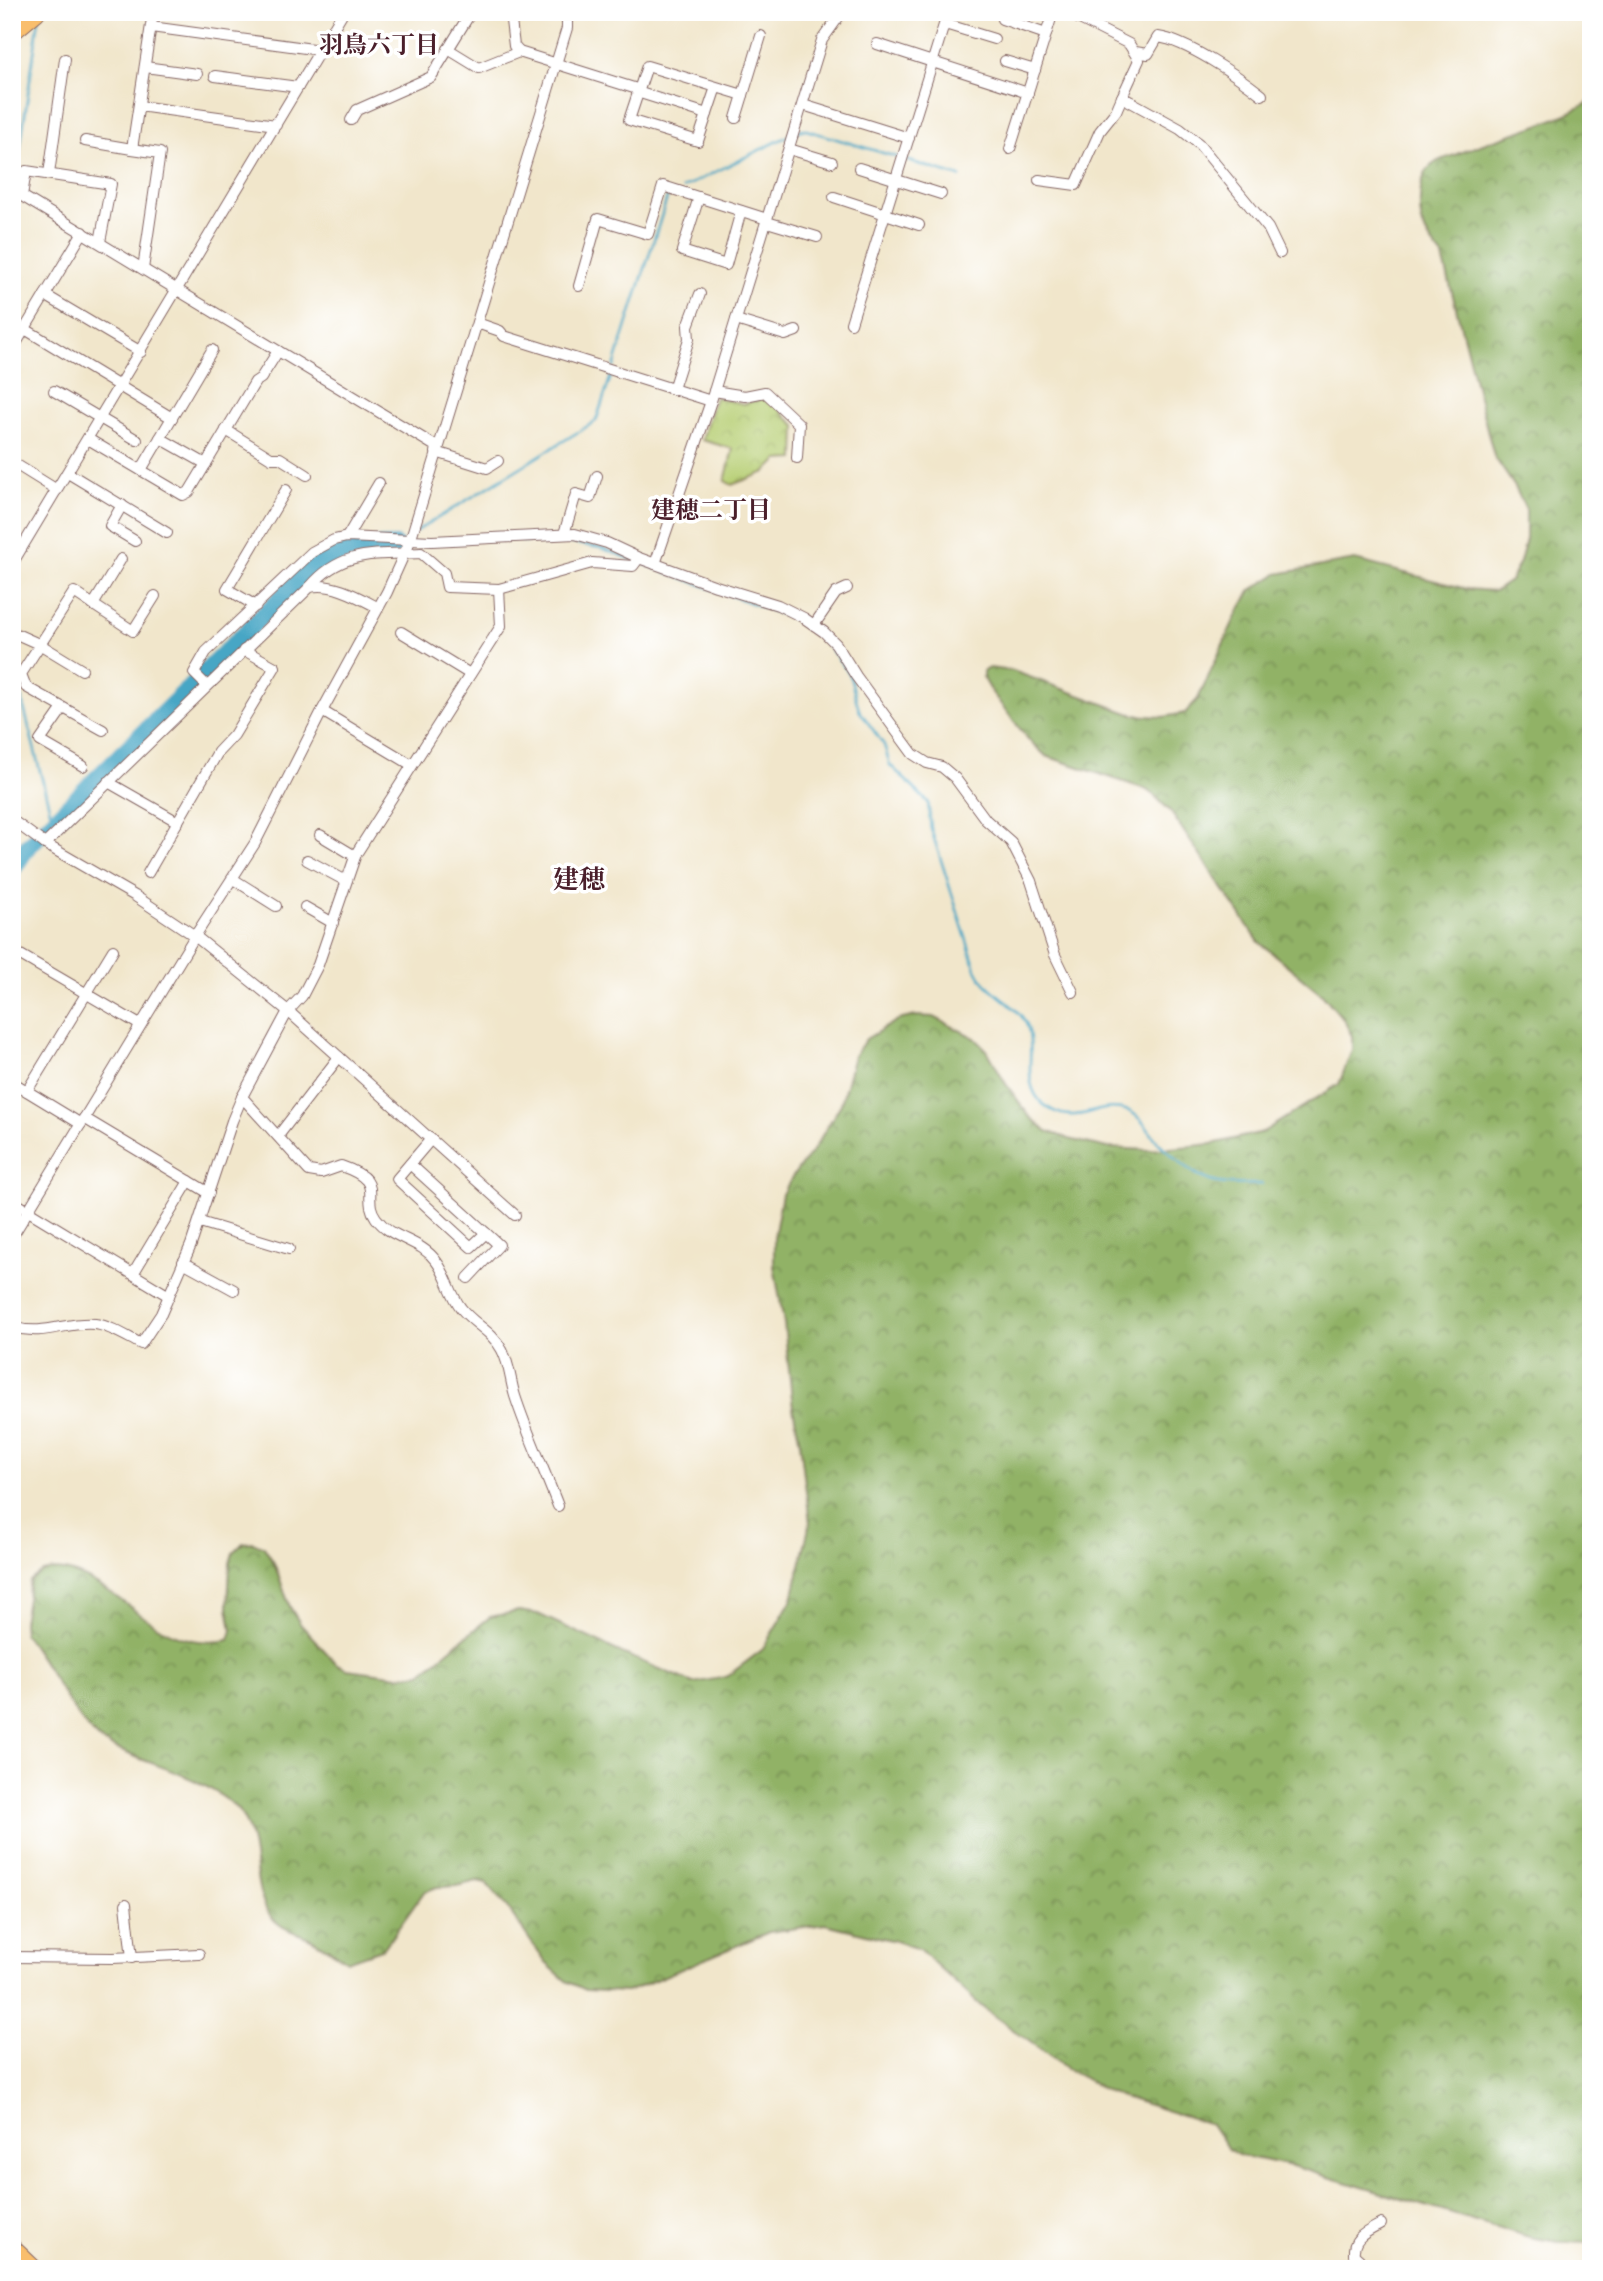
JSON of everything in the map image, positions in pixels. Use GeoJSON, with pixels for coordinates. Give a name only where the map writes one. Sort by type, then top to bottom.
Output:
{"type":"FeatureCollection","features":[{"type":"Feature","properties":{"kind":"highway"},"geometry":{"type":"LineString","coordinates":[[12,33],[35,13]]}},
{"type":"Feature","properties":{"kind":"highway"},"geometry":{"type":"LineString","coordinates":[[12,2247],[35,2269]]}},
{"type":"Feature","properties":{"kind":"highway"},"geometry":{"type":"LineString","coordinates":[[12,2263],[19,2269]]}},
{"type":"Feature","properties":{"kind":"street"},"geometry":{"type":"LineString","coordinates":[[132,149],[153,12]]}},
{"type":"Feature","properties":{"kind":"street"},"geometry":{"type":"LineString","coordinates":[[12,564],[343,12]]}},
{"type":"Feature","properties":{"kind":"street"},"geometry":{"type":"LineString","coordinates":[[351,120],[357,110],[430,77],[471,12]]}},
{"type":"Feature","properties":{"kind":"street"},"geometry":{"type":"LineString","coordinates":[[510,12],[514,46],[519,52],[707,114]]}},
{"type":"Feature","properties":{"kind":"street"},"geometry":{"type":"LineString","coordinates":[[12,1237],[140,1025],[255,843],[322,711],[387,592],[410,541],[567,28],[568,12]]}},
{"type":"Feature","properties":{"kind":"street"},"geometry":{"type":"LineString","coordinates":[[655,564],[712,396],[822,40],[842,12]]}},
{"type":"Feature","properties":{"kind":"street"},"geometry":{"type":"LineString","coordinates":[[851,323],[948,12]]}},
{"type":"Feature","properties":{"kind":"street"},"geometry":{"type":"LineString","coordinates":[[1010,149],[1053,12]]}},
{"type":"Feature","properties":{"kind":"street"},"geometry":{"type":"LineString","coordinates":[[1039,180],[1076,185],[1100,131],[1116,111],[1139,60],[1129,44],[1066,12]]}},
{"type":"Feature","properties":{"kind":"street"},"geometry":{"type":"LineString","coordinates":[[1091,12],[1094,26]]}},
{"type":"Feature","properties":{"kind":"street"},"geometry":{"type":"LineString","coordinates":[[1002,19],[1046,34]]}},
{"type":"Feature","properties":{"kind":"street"},"geometry":{"type":"LineString","coordinates":[[944,24],[994,39]]}},
{"type":"Feature","properties":{"kind":"street"},"geometry":{"type":"LineString","coordinates":[[151,27],[320,50]]}},
{"type":"Feature","properties":{"kind":"street"},"geometry":{"type":"LineString","coordinates":[[736,118],[761,36]]}},
{"type":"Feature","properties":{"kind":"street"},"geometry":{"type":"LineString","coordinates":[[1135,52],[1148,54],[1157,37],[1173,39],[1246,82],[1262,95]]}},
{"type":"Feature","properties":{"kind":"street"},"geometry":{"type":"LineString","coordinates":[[877,44],[1028,93]]}},
{"type":"Feature","properties":{"kind":"street"},"geometry":{"type":"LineString","coordinates":[[448,49],[479,68],[519,52]]}},
{"type":"Feature","properties":{"kind":"street"},"geometry":{"type":"LineString","coordinates":[[49,174],[65,59]]}},
{"type":"Feature","properties":{"kind":"street"},"geometry":{"type":"LineString","coordinates":[[1005,61],[1035,71]]}},
{"type":"Feature","properties":{"kind":"street"},"geometry":{"type":"LineString","coordinates":[[716,87],[698,141],[629,120],[646,66],[743,95]]}},
{"type":"Feature","properties":{"kind":"street"},"geometry":{"type":"LineString","coordinates":[[145,67],[197,74]]}},
{"type":"Feature","properties":{"kind":"street"},"geometry":{"type":"LineString","coordinates":[[215,76],[298,88]]}},
{"type":"Feature","properties":{"kind":"street"},"geometry":{"type":"LineString","coordinates":[[1122,97],[1180,129],[1199,144],[1268,228],[1280,253]]}},
{"type":"Feature","properties":{"kind":"street"},"geometry":{"type":"LineString","coordinates":[[803,105],[909,138]]}},
{"type":"Feature","properties":{"kind":"street"},"geometry":{"type":"LineString","coordinates":[[139,106],[276,125]]}},
{"type":"Feature","properties":{"kind":"street"},"geometry":{"type":"LineString","coordinates":[[85,141],[160,153],[143,269]]}},
{"type":"Feature","properties":{"kind":"street"},"geometry":{"type":"LineString","coordinates":[[789,149],[832,162]]}},
{"type":"Feature","properties":{"kind":"street"},"geometry":{"type":"LineString","coordinates":[[859,168],[942,194]]}},
{"type":"Feature","properties":{"kind":"street"},"geometry":{"type":"LineString","coordinates":[[22,196],[26,171],[111,184],[100,242]]}},
{"type":"Feature","properties":{"kind":"street"},"geometry":{"type":"LineString","coordinates":[[579,286],[598,219],[648,234],[663,186],[817,237]]}},
{"type":"Feature","properties":{"kind":"street"},"geometry":{"type":"LineString","coordinates":[[12,190],[437,449],[487,468],[498,461]]}},
{"type":"Feature","properties":{"kind":"street"},"geometry":{"type":"LineString","coordinates":[[699,197],[682,251],[726,265],[741,211]]}},
{"type":"Feature","properties":{"kind":"street"},"geometry":{"type":"LineString","coordinates":[[834,197],[919,225]]}},
{"type":"Feature","properties":{"kind":"street"},"geometry":{"type":"LineString","coordinates":[[12,350],[83,232]]}},
{"type":"Feature","properties":{"kind":"street"},"geometry":{"type":"LineString","coordinates":[[673,389],[690,339],[688,326],[700,294]]}},
{"type":"Feature","properties":{"kind":"street"},"geometry":{"type":"LineString","coordinates":[[45,295],[141,352]]}},
{"type":"Feature","properties":{"kind":"street"},"geometry":{"type":"LineString","coordinates":[[736,320],[785,335],[796,331]]}},
{"type":"Feature","properties":{"kind":"street"},"geometry":{"type":"LineString","coordinates":[[477,323],[500,331],[504,336],[673,389],[712,396],[745,396],[765,392],[799,424],[797,458]]}},
{"type":"Feature","properties":{"kind":"street"},"geometry":{"type":"LineString","coordinates":[[25,329],[172,418]]}},
{"type":"Feature","properties":{"kind":"street"},"geometry":{"type":"LineString","coordinates":[[141,470],[212,350]]}},
{"type":"Feature","properties":{"kind":"street"},"geometry":{"type":"LineString","coordinates":[[88,439],[183,495],[190,492],[255,382],[261,378],[278,351]]}},
{"type":"Feature","properties":{"kind":"street"},"geometry":{"type":"LineString","coordinates":[[54,391],[137,440]]}},
{"type":"Feature","properties":{"kind":"street"},"geometry":{"type":"LineString","coordinates":[[226,430],[271,458],[280,458],[307,475]]}},
{"type":"Feature","properties":{"kind":"street"},"geometry":{"type":"LineString","coordinates":[[160,438],[206,464]]}},
{"type":"Feature","properties":{"kind":"street"},"geometry":{"type":"LineString","coordinates":[[12,462],[57,490]]}},
{"type":"Feature","properties":{"kind":"street"},"geometry":{"type":"LineString","coordinates":[[68,473],[167,533]]}},
{"type":"Feature","properties":{"kind":"street"},"geometry":{"type":"LineString","coordinates":[[564,534],[576,494],[590,498],[597,476]]}},
{"type":"Feature","properties":{"kind":"street"},"geometry":{"type":"LineString","coordinates":[[347,537],[379,483]]}},
{"type":"Feature","properties":{"kind":"street"},"geometry":{"type":"LineString","coordinates":[[256,606],[227,589],[286,490]]}},
{"type":"Feature","properties":{"kind":"street"},"geometry":{"type":"LineString","coordinates":[[122,505],[110,526],[135,541]]}},
{"type":"Feature","properties":{"kind":"street"},"geometry":{"type":"LineString","coordinates":[[207,686],[194,673],[206,652],[312,552],[334,540],[347,537],[410,541],[575,534],[607,543],[655,564],[778,605],[814,625],[836,644],[913,754],[927,764],[942,768],[955,778],[986,820],[1011,842],[1031,881],[1055,955],[1073,992]]}},
{"type":"Feature","properties":{"kind":"street"},"geometry":{"type":"LineString","coordinates":[[45,844],[338,562],[354,556],[421,553],[444,573],[447,587],[499,589],[593,563],[633,566],[639,558]]}},
{"type":"Feature","properties":{"kind":"street"},"geometry":{"type":"LineString","coordinates":[[93,605],[121,559]]}},
{"type":"Feature","properties":{"kind":"street"},"geometry":{"type":"LineString","coordinates":[[310,587],[319,585],[353,594],[377,607]]}},
{"type":"Feature","properties":{"kind":"street"},"geometry":{"type":"LineString","coordinates":[[814,625],[836,593],[847,588]]}},
{"type":"Feature","properties":{"kind":"street"},"geometry":{"type":"LineString","coordinates":[[12,1327],[46,1331],[72,1325],[97,1324],[141,1344],[155,1325],[200,1222],[242,1097],[288,1011],[310,982],[355,856],[501,626],[499,589]]}},
{"type":"Feature","properties":{"kind":"street"},"geometry":{"type":"LineString","coordinates":[[103,730],[26,687],[21,674],[74,592],[133,631],[155,596]]}},
{"type":"Feature","properties":{"kind":"street"},"geometry":{"type":"LineString","coordinates":[[12,632],[41,645],[82,670]]}},
{"type":"Feature","properties":{"kind":"street"},"geometry":{"type":"LineString","coordinates":[[401,632],[470,674]]}},
{"type":"Feature","properties":{"kind":"street"},"geometry":{"type":"LineString","coordinates":[[148,873],[218,752],[233,736],[275,667],[244,650]]}},
{"type":"Feature","properties":{"kind":"street"},"geometry":{"type":"LineString","coordinates":[[64,708],[40,741],[83,766]]}},
{"type":"Feature","properties":{"kind":"street"},"geometry":{"type":"LineString","coordinates":[[322,711],[412,765]]}},
{"type":"Feature","properties":{"kind":"street"},"geometry":{"type":"LineString","coordinates":[[108,782],[178,822]]}},
{"type":"Feature","properties":{"kind":"street"},"geometry":{"type":"LineString","coordinates":[[12,820],[45,844],[135,896],[195,936],[288,1011],[515,1215]]}},
{"type":"Feature","properties":{"kind":"street"},"geometry":{"type":"LineString","coordinates":[[320,835],[355,856]]}},
{"type":"Feature","properties":{"kind":"street"},"geometry":{"type":"LineString","coordinates":[[307,859],[346,881]]}},
{"type":"Feature","properties":{"kind":"street"},"geometry":{"type":"LineString","coordinates":[[233,879],[276,906]]}},
{"type":"Feature","properties":{"kind":"street"},"geometry":{"type":"LineString","coordinates":[[305,907],[333,923]]}},
{"type":"Feature","properties":{"kind":"street"},"geometry":{"type":"LineString","coordinates":[[12,950],[140,1025]]}},
{"type":"Feature","properties":{"kind":"street"},"geometry":{"type":"LineString","coordinates":[[27,1091],[113,950]]}},
{"type":"Feature","properties":{"kind":"street"},"geometry":{"type":"LineString","coordinates":[[278,1136],[339,1056]]}},
{"type":"Feature","properties":{"kind":"street"},"geometry":{"type":"LineString","coordinates":[[12,1082],[209,1193]]}},
{"type":"Feature","properties":{"kind":"street"},"geometry":{"type":"LineString","coordinates":[[242,1097],[309,1171],[321,1173],[341,1166],[367,1179],[371,1188],[375,1218],[390,1233],[415,1243],[437,1262],[460,1308],[491,1334],[510,1366],[515,1394],[558,1506]]}},
{"type":"Feature","properties":{"kind":"street"},"geometry":{"type":"LineString","coordinates":[[431,1139],[397,1179],[471,1247],[486,1233]]}},
{"type":"Feature","properties":{"kind":"street"},"geometry":{"type":"LineString","coordinates":[[410,1164],[499,1245],[468,1278]]}},
{"type":"Feature","properties":{"kind":"street"},"geometry":{"type":"LineString","coordinates":[[133,1274],[189,1181]]}},
{"type":"Feature","properties":{"kind":"street"},"geometry":{"type":"LineString","coordinates":[[12,1201],[169,1296]]}},
{"type":"Feature","properties":{"kind":"street"},"geometry":{"type":"LineString","coordinates":[[200,1222],[289,1249]]}},
{"type":"Feature","properties":{"kind":"street"},"geometry":{"type":"LineString","coordinates":[[183,1262],[234,1290]]}},
{"type":"Feature","properties":{"kind":"street"},"geometry":{"type":"LineString","coordinates":[[126,1904],[132,1958]]}},
{"type":"Feature","properties":{"kind":"street"},"geometry":{"type":"LineString","coordinates":[[12,1957],[132,1958],[199,1954]]}},
{"type":"Feature","properties":{"kind":"street"},"geometry":{"type":"LineString","coordinates":[[1370,2269],[1354,2255],[1353,2246],[1356,2239],[1381,2224]]}},
{"type":"Feature","properties":{"kind":"green space"},"geometry":{"type":"Polygon","coordinates":[[[1591,101],[1591,2243],[1558,2242],[1529,2237],[1292,2166],[1238,2155],[1228,2149],[1211,2124],[1110,2093],[1066,2068],[982,2007],[919,1949],[895,1941],[825,1924],[769,1932],[627,1992],[586,1990],[566,1981],[546,1963],[507,1907],[486,1883],[477,1881],[437,1887],[424,1892],[384,1948],[347,1961],[315,1941],[279,1924],[263,1903],[248,1829],[233,1805],[219,1794],[187,1777],[103,1742],[83,1723],[24,1634],[23,1622],[30,1581],[43,1572],[58,1570],[73,1573],[103,1588],[157,1626],[174,1634],[201,1641],[229,1640],[232,1630],[228,1607],[230,1563],[233,1553],[243,1543],[253,1542],[264,1547],[274,1563],[290,1607],[301,1625],[337,1664],[347,1669],[399,1676],[421,1673],[490,1617],[519,1611],[538,1614],[693,1683],[726,1677],[762,1650],[792,1599],[810,1523],[774,1266],[774,1237],[782,1194],[841,1104],[854,1056],[866,1039],[898,1020],[916,1016],[934,1017],[975,1038],[987,1050],[1006,1084],[1030,1117],[1047,1131],[1108,1148],[1150,1150],[1212,1144],[1263,1132],[1339,1084],[1352,1050],[1352,1036],[1344,1020],[1323,995],[1259,942],[1170,811],[1145,789],[1046,756],[1028,739],[993,694],[983,677],[983,671],[989,668],[1013,671],[1134,715],[1163,717],[1185,713],[1198,699],[1236,616],[1251,590],[1277,574],[1355,560],[1467,589],[1495,591],[1510,581],[1520,562],[1526,539],[1526,510],[1515,487],[1494,456],[1443,257],[1423,226],[1420,211],[1422,185],[1427,170],[1439,161],[1544,123],[1591,101]]]}},
{"type":"Feature","properties":{"kind":"green space"},"geometry":{"type":"Polygon","coordinates":[[[715,397],[744,404],[767,397],[796,426],[795,459],[778,460],[766,472],[732,485],[725,481],[733,449],[702,440],[715,397]]]}},
{"type":"Feature","properties":{"kind":"waterway"},"geometry":{"type":"LineString","coordinates":[[14,189],[39,19]]}},
{"type":"Feature","properties":{"kind":"waterway"},"geometry":{"type":"LineString","coordinates":[[796,132],[803,129],[900,158]]}},
{"type":"Feature","properties":{"kind":"waterway"},"geometry":{"type":"LineString","coordinates":[[683,188],[790,135]]}},
{"type":"Feature","properties":{"kind":"waterway"},"geometry":{"type":"LineString","coordinates":[[906,160],[960,177]]}},
{"type":"Feature","properties":{"kind":"waterway"},"geometry":{"type":"LineString","coordinates":[[614,367],[668,195],[674,193]]}},
{"type":"Feature","properties":{"kind":"waterway"},"geometry":{"type":"LineString","coordinates":[[12,203],[13,196]]}},
{"type":"Feature","properties":{"kind":"waterway"},"geometry":{"type":"LineString","coordinates":[[415,532],[596,421],[612,373]]}},
{"type":"Feature","properties":{"kind":"waterway"},"geometry":{"type":"LineString","coordinates":[[522,541],[555,540],[601,548],[795,619],[824,640],[849,673],[859,710],[884,745],[890,765],[928,802],[931,829],[976,969],[986,984],[1021,1016],[1028,1028],[1030,1078],[1036,1096],[1055,1112],[1066,1115],[1118,1108],[1129,1111],[1142,1121],[1158,1142],[1199,1176],[1219,1183],[1262,1184]]}},
{"type":"Feature","properties":{"kind":"waterway"},"geometry":{"type":"LineString","coordinates":[[395,546],[403,545]]}},
{"type":"Feature","properties":{"kind":"waterway"},"geometry":{"type":"LineString","coordinates":[[12,870],[28,846],[312,567],[352,551],[395,546]]}},
{"type":"Feature","properties":{"kind":"waterway"},"geometry":{"type":"LineString","coordinates":[[12,661],[53,822]]}},
{"type":"Feature","properties":{"kind":"district","name":"羽鳥六丁目"},"geometry":{"type":"Point","coordinates":[379,44]}},
{"type":"Feature","properties":{"kind":"district","name":"建穂二丁目"},"geometry":{"type":"Point","coordinates":[711,509]}},
{"type":"Feature","properties":{"kind":"district","name":"建穂"},"geometry":{"type":"Point","coordinates":[579,879]}}]}
